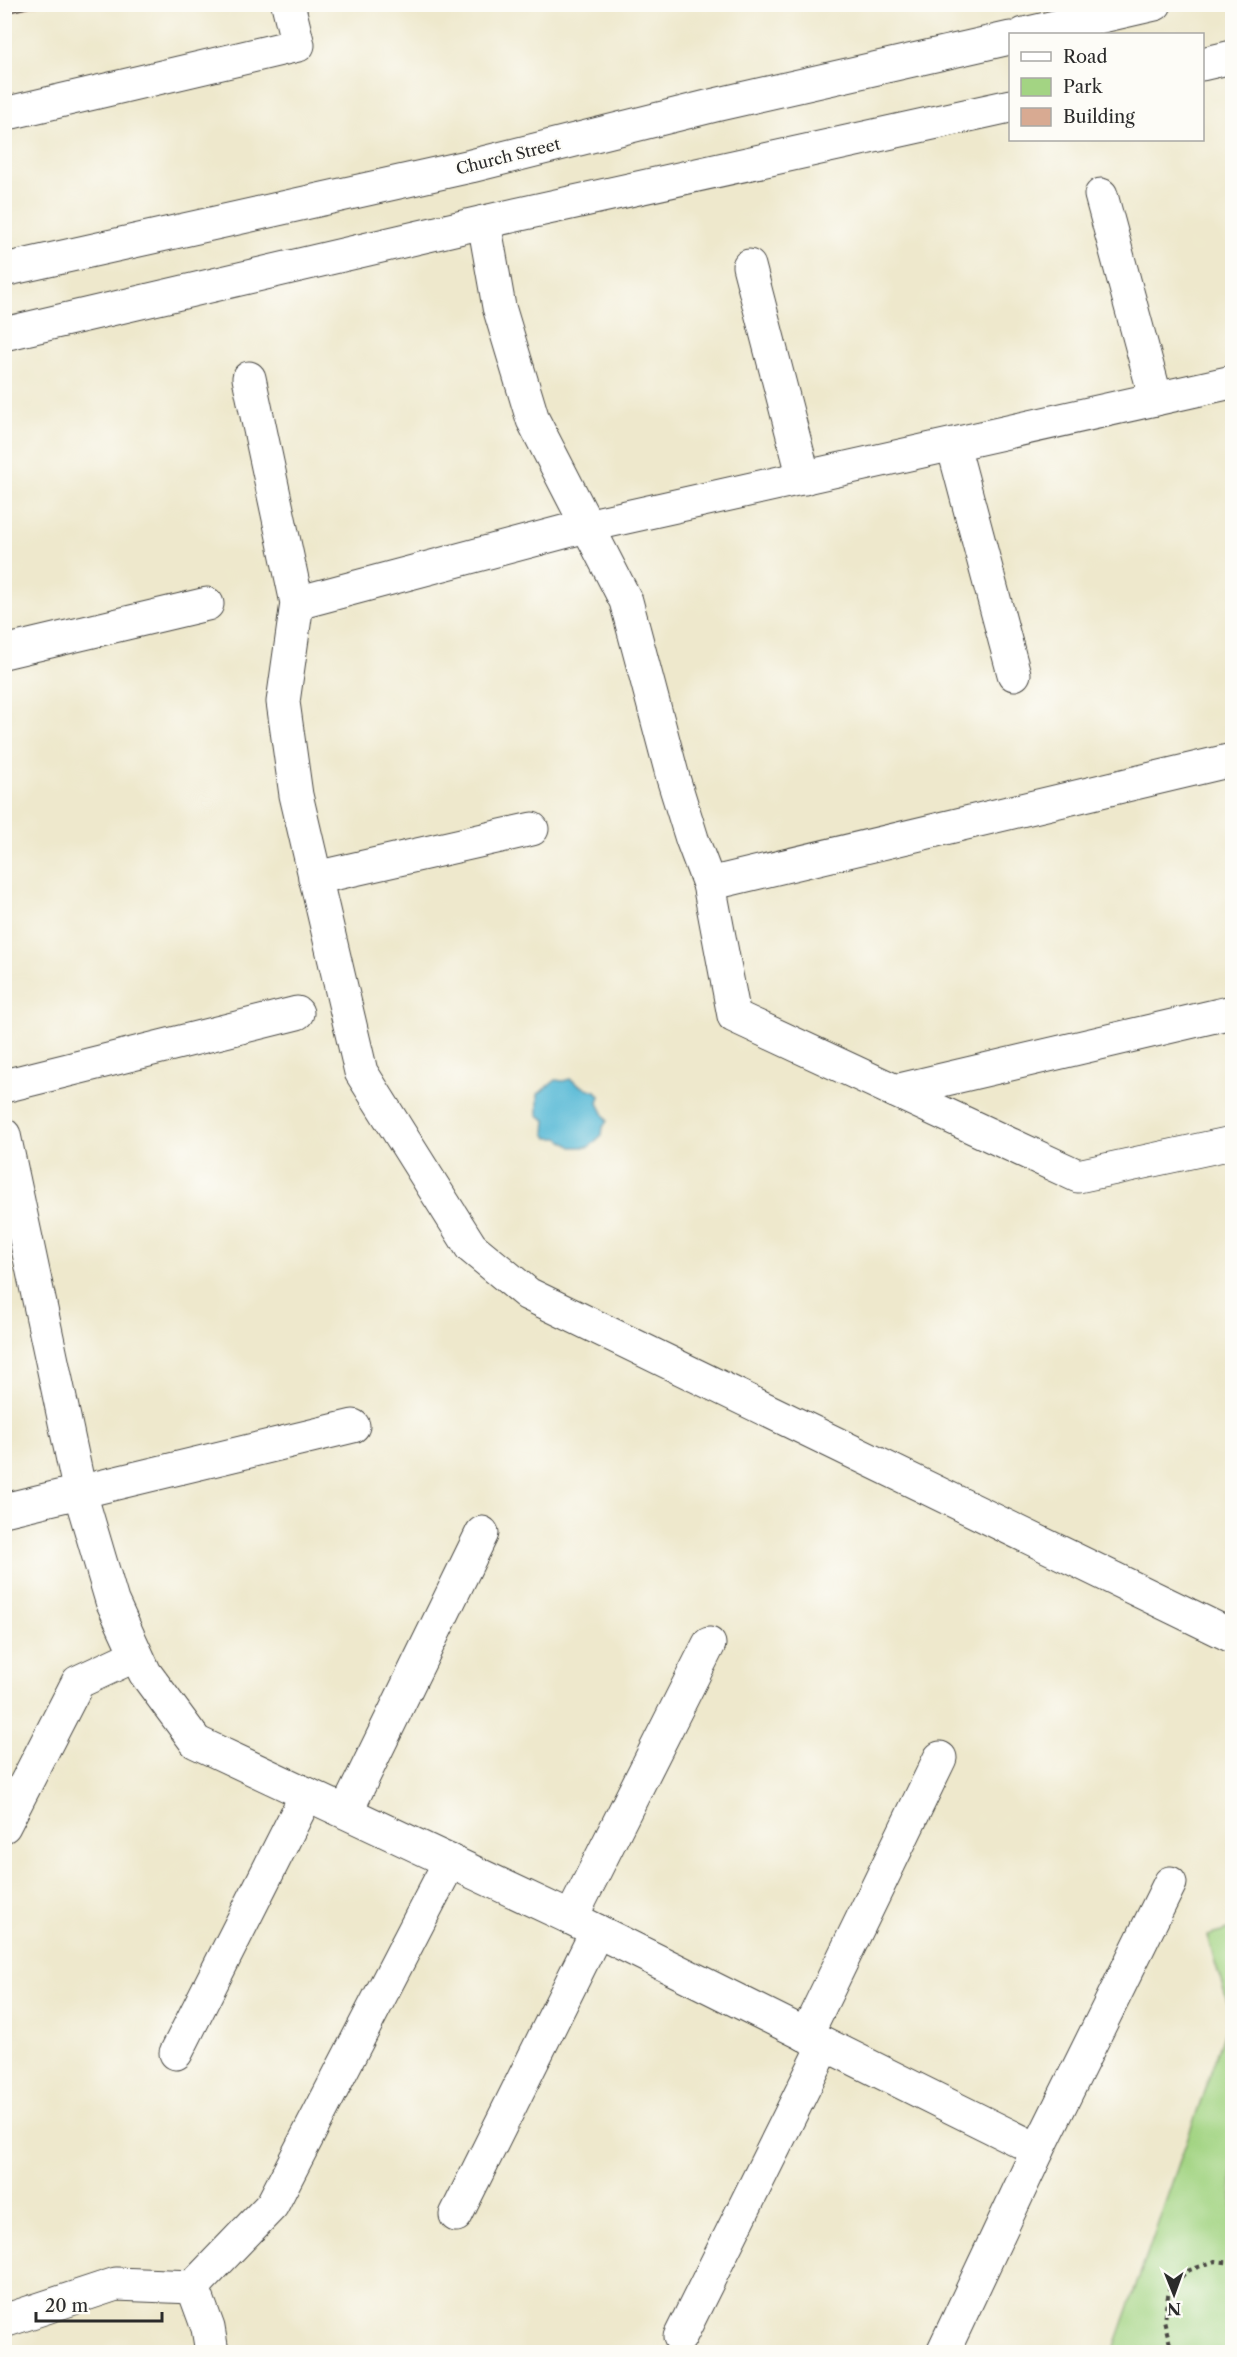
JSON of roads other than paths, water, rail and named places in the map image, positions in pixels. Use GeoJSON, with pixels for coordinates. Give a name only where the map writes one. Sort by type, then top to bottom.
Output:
{"type":"FeatureCollection","features":[{"type":"Feature","properties":{"kind":"main road"},"geometry":{"type":"LineString","coordinates":[[4,114],[298,45],[288,4]]}},
{"type":"Feature","properties":{"kind":"main road"},"geometry":{"type":"LineString","coordinates":[[1028,33],[1155,4]]}},
{"type":"Feature","properties":{"kind":"main road","name":"Church Street"},"geometry":{"type":"LineString","coordinates":[[4,270],[471,166],[715,105],[1009,38]]}},
{"type":"Feature","properties":{"kind":"main road"},"geometry":{"type":"LineString","coordinates":[[1204,64],[1233,57]]}},
{"type":"Feature","properties":{"kind":"main road"},"geometry":{"type":"LineString","coordinates":[[4,334],[484,222],[1009,106]]}},
{"type":"Feature","properties":{"kind":"main road"},"geometry":{"type":"LineString","coordinates":[[1101,195],[1156,399]]}},
{"type":"Feature","properties":{"kind":"main road"},"geometry":{"type":"LineString","coordinates":[[484,222],[499,307],[533,420],[626,601],[676,788],[692,839],[710,884],[734,1016],[1078,1176],[1233,1143]]}},
{"type":"Feature","properties":{"kind":"main road"},"geometry":{"type":"LineString","coordinates":[[749,266],[804,478]]}},
{"type":"Feature","properties":{"kind":"main road"},"geometry":{"type":"LineString","coordinates":[[249,378],[297,603],[284,702],[296,795],[361,1072],[471,1247],[528,1294],[1233,1636]]}},
{"type":"Feature","properties":{"kind":"main road"},"geometry":{"type":"LineString","coordinates":[[297,603],[586,526],[1233,382]]}},
{"type":"Feature","properties":{"kind":"main road"},"geometry":{"type":"LineString","coordinates":[[952,445],[1014,674]]}},
{"type":"Feature","properties":{"kind":"main road"},"geometry":{"type":"LineString","coordinates":[[4,652],[207,604]]}},
{"type":"Feature","properties":{"kind":"main road"},"geometry":{"type":"LineString","coordinates":[[710,884],[1233,760]]}},
{"type":"Feature","properties":{"kind":"main road"},"geometry":{"type":"LineString","coordinates":[[315,878],[532,829]]}},
{"type":"Feature","properties":{"kind":"main road"},"geometry":{"type":"LineString","coordinates":[[895,1091],[1233,1012]]}},
{"type":"Feature","properties":{"kind":"main road"},"geometry":{"type":"LineString","coordinates":[[4,1086],[297,1013]]}},
{"type":"Feature","properties":{"kind":"main road"},"geometry":{"type":"LineString","coordinates":[[4,1135],[80,1493],[112,1601],[144,1673],[196,1742],[584,1925],[1038,2150]]}},
{"type":"Feature","properties":{"kind":"main road"},"geometry":{"type":"LineString","coordinates":[[4,1510],[353,1426]]}},
{"type":"Feature","properties":{"kind":"main road"},"geometry":{"type":"LineString","coordinates":[[346,1812],[482,1533]]}},
{"type":"Feature","properties":{"kind":"main road"},"geometry":{"type":"LineString","coordinates":[[456,2216],[709,1644]]}},
{"type":"Feature","properties":{"kind":"main road"},"geometry":{"type":"LineString","coordinates":[[4,1826],[78,1682],[136,1655]]}},
{"type":"Feature","properties":{"kind":"main road"},"geometry":{"type":"LineString","coordinates":[[680,2337],[940,1758]]}},
{"type":"Feature","properties":{"kind":"main road"},"geometry":{"type":"LineString","coordinates":[[176,2053],[307,1794]]}},
{"type":"Feature","properties":{"kind":"main road"},"geometry":{"type":"LineString","coordinates":[[4,2321],[116,2284],[193,2287],[272,2205],[450,1861]]}},
{"type":"Feature","properties":{"kind":"main road"},"geometry":{"type":"LineString","coordinates":[[943,2352],[1038,2150],[1170,1883]]}},
{"type":"Feature","properties":{"kind":"main road"},"geometry":{"type":"LineString","coordinates":[[193,2287],[208,2328],[212,2352]]}},
{"type":"Feature","properties":{"kind":"water"},"geometry":{"type":"Polygon","coordinates":[[[570,1079],[583,1087],[596,1091],[600,1096],[598,1103],[607,1121],[602,1135],[589,1147],[572,1147],[559,1138],[548,1138],[545,1133],[546,1120],[538,1115],[538,1094],[556,1080],[570,1079]]]}}]}
